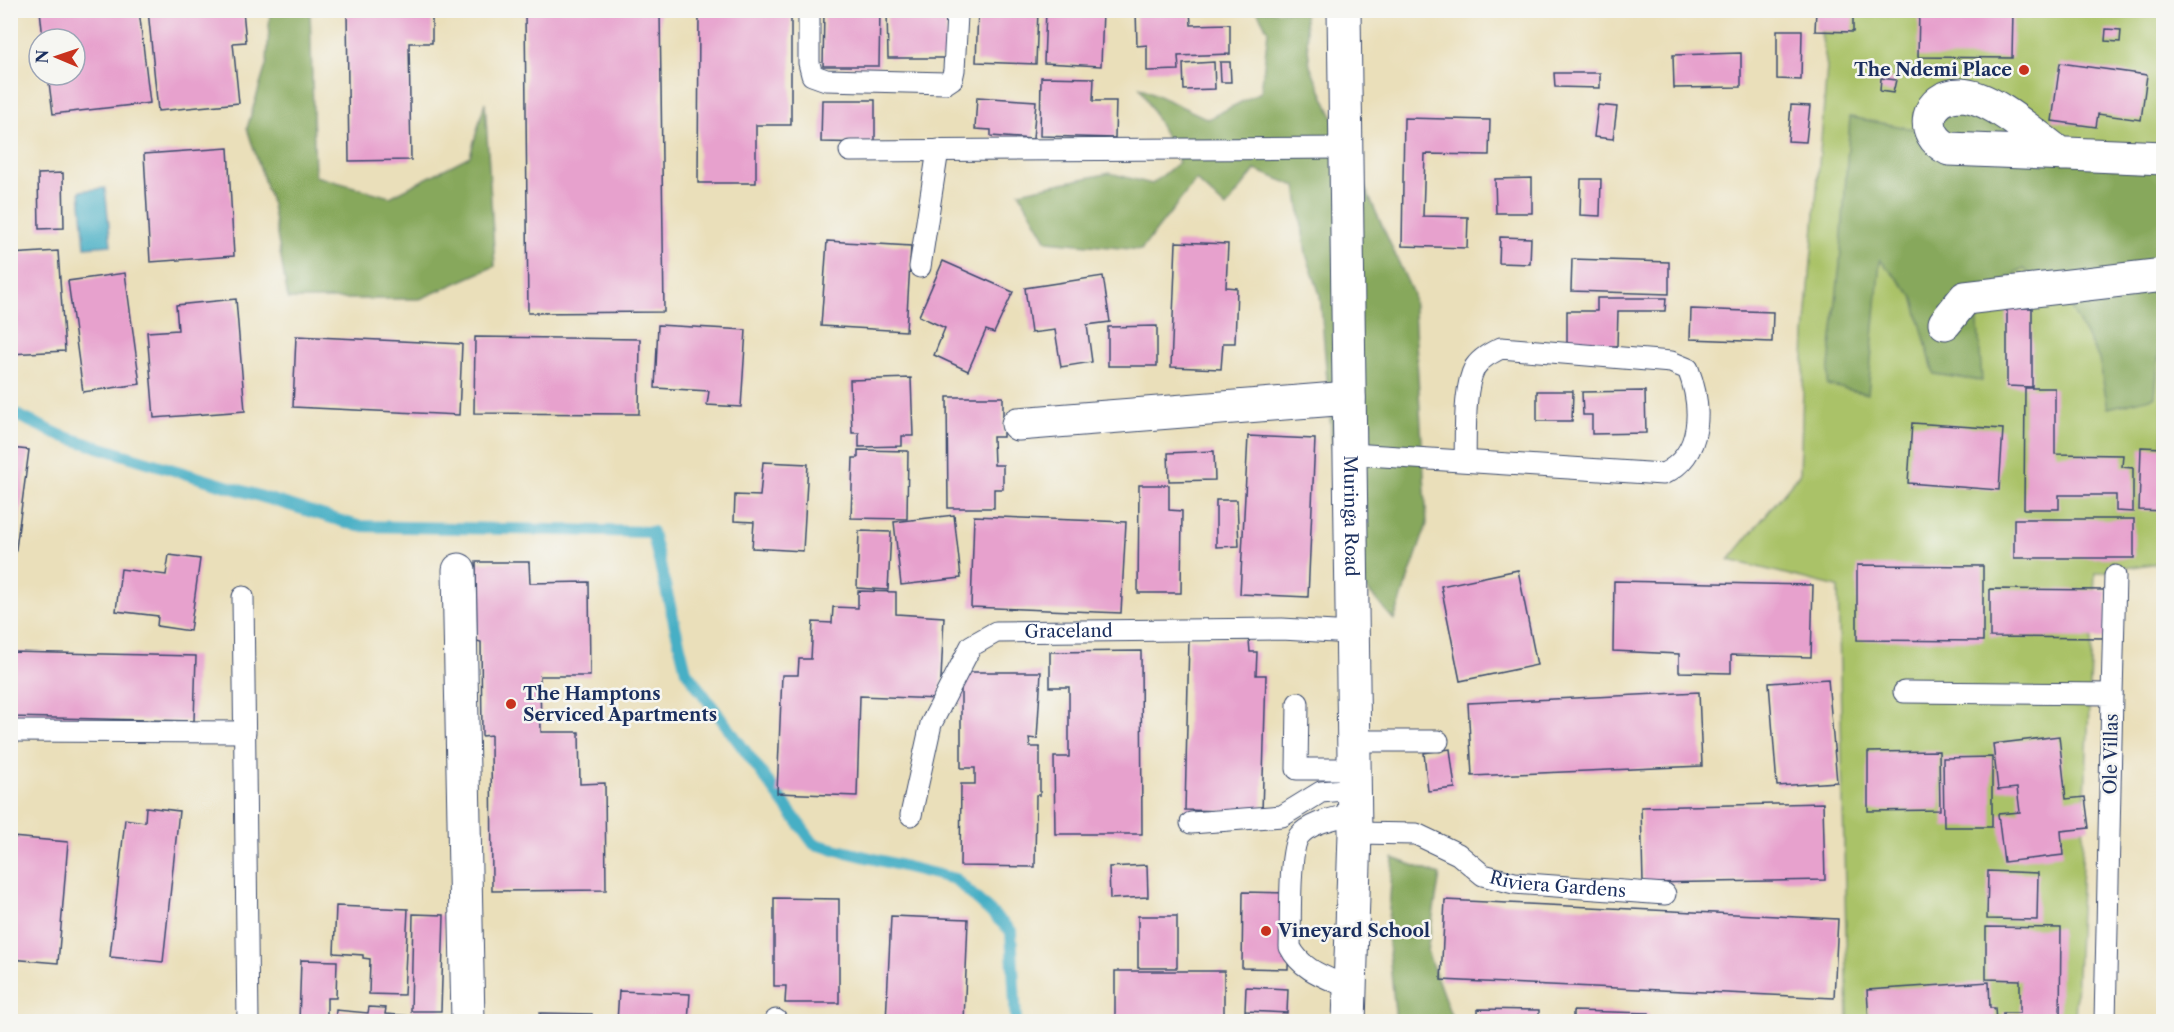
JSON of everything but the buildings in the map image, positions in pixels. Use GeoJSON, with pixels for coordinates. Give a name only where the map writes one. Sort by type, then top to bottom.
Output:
{"type":"FeatureCollection","features":[{"type":"Feature","properties":{"kind":"street","name":"Muringa Road"},"geometry":{"type":"LineString","coordinates":[[1344,10],[1349,398],[1352,454],[1354,789],[1349,1022]]}},
{"type":"Feature","properties":{"kind":"street"},"geometry":{"type":"LineString","coordinates":[[2060,154],[2163,158]]}},
{"type":"Feature","properties":{"kind":"street"},"geometry":{"type":"LineString","coordinates":[[1945,323],[1965,298],[2163,275]]}},
{"type":"Feature","properties":{"kind":"street"},"geometry":{"type":"LineString","coordinates":[[1018,424],[1349,398]]}},
{"type":"Feature","properties":{"kind":"street"},"geometry":{"type":"LineString","coordinates":[[459,570],[468,1022]]}},
{"type":"Feature","properties":{"kind":"lane"},"geometry":{"type":"LineString","coordinates":[[809,10],[809,63],[812,75],[826,80],[946,83],[952,79],[954,70],[957,15]]}},
{"type":"Feature","properties":{"kind":"lane"},"geometry":{"type":"LineString","coordinates":[[850,151],[1346,148]]}},
{"type":"Feature","properties":{"kind":"lane"},"geometry":{"type":"LineString","coordinates":[[920,267],[938,150]]}},
{"type":"Feature","properties":{"kind":"lane"},"geometry":{"type":"LineString","coordinates":[[1352,454],[1663,474],[1676,468],[1688,455],[1695,439],[1697,392],[1688,369],[1671,362],[1501,348],[1486,356],[1475,367],[1469,383],[1465,461]]}},
{"type":"Feature","properties":{"kind":"lane"},"geometry":{"type":"LineString","coordinates":[[2112,694],[2115,576]]}},
{"type":"Feature","properties":{"kind":"lane"},"geometry":{"type":"LineString","coordinates":[[243,597],[248,1022]]}},
{"type":"Feature","properties":{"kind":"lane","name":"Graceland"},"geometry":{"type":"LineString","coordinates":[[911,816],[931,724],[971,646],[996,632],[1282,628],[1352,633]]}},
{"type":"Feature","properties":{"kind":"lane","name":"Ole Villas"},"geometry":{"type":"LineString","coordinates":[[1904,692],[2112,694],[2105,1022]]}},
{"type":"Feature","properties":{"kind":"lane"},"geometry":{"type":"LineString","coordinates":[[1298,703],[1297,769],[1354,789]]}},
{"type":"Feature","properties":{"kind":"lane"},"geometry":{"type":"LineString","coordinates":[[10,730],[245,732]]}},
{"type":"Feature","properties":{"kind":"lane"},"geometry":{"type":"LineString","coordinates":[[1350,988],[1305,967],[1297,960],[1290,947],[1293,852],[1299,836],[1354,789],[1438,741]]}},
{"type":"Feature","properties":{"kind":"lane"},"geometry":{"type":"LineString","coordinates":[[1191,823],[1282,816],[1321,792],[1354,789]]}},
{"type":"Feature","properties":{"kind":"lane","name":"Riviera Gardens"},"geometry":{"type":"LineString","coordinates":[[1354,789],[1416,834],[1458,854],[1483,875],[1514,883],[1665,894]]}},
{"type":"Feature","properties":{"kind":"green space"},"geometry":{"type":"Polygon","coordinates":[[[270,11],[310,11],[315,176],[390,197],[470,156],[485,102],[495,266],[420,299],[288,299],[272,205],[247,128],[267,62],[270,11]]]}},
{"type":"Feature","properties":{"kind":"green space"},"geometry":{"type":"Polygon","coordinates":[[[1257,11],[1304,11],[1310,66],[1413,294],[1427,524],[1394,620],[1337,556],[1331,428],[1320,295],[1306,254],[1296,186],[1255,170],[1226,208],[1196,180],[1141,250],[1047,241],[1019,192],[1110,173],[1152,184],[1179,162],[1140,87],[1208,119],[1261,92],[1268,31],[1257,11]]]}},
{"type":"Feature","properties":{"kind":"green space"},"geometry":{"type":"Polygon","coordinates":[[[1817,11],[2163,11],[2163,562],[2095,573],[2075,1021],[1848,1021],[1838,587],[1729,560],[1800,473],[1805,335],[1827,67],[1817,11]]]}},
{"type":"Feature","properties":{"kind":"green space"},"geometry":{"type":"Polygon","coordinates":[[[1982,91],[2114,169],[2163,141],[2164,329],[2161,331],[2155,397],[2108,408],[2099,359],[2068,303],[2024,269],[1976,296],[1982,381],[1934,374],[1913,296],[1880,260],[1868,394],[1827,385],[1840,263],[1850,117],[1924,131],[1982,91]]]}},
{"type":"Feature","properties":{"kind":"green space"},"geometry":{"type":"Polygon","coordinates":[[[1393,858],[1440,875],[1427,951],[1453,1021],[1396,1021],[1387,934],[1393,858]]]}},
{"type":"Feature","properties":{"kind":"water"},"geometry":{"type":"Polygon","coordinates":[[[105,188],[111,245],[85,247],[80,191],[105,188]]]}},
{"type":"Feature","properties":{"kind":"waterway"},"geometry":{"type":"LineString","coordinates":[[10,412],[62,436],[358,526],[652,532],[686,671],[814,844],[955,879],[1011,931],[1016,1022]]}},
{"type":"Feature","properties":{"kind":"place","name":"The Ndemi Place"},"geometry":{"type":"Point","coordinates":[2024,70]}},
{"type":"Feature","properties":{"kind":"place","name":"The Hamptons Serviced Apartments"},"geometry":{"type":"Point","coordinates":[511,704]}},
{"type":"Feature","properties":{"kind":"place","name":"Vineyard School"},"geometry":{"type":"Point","coordinates":[1266,931]}}]}
